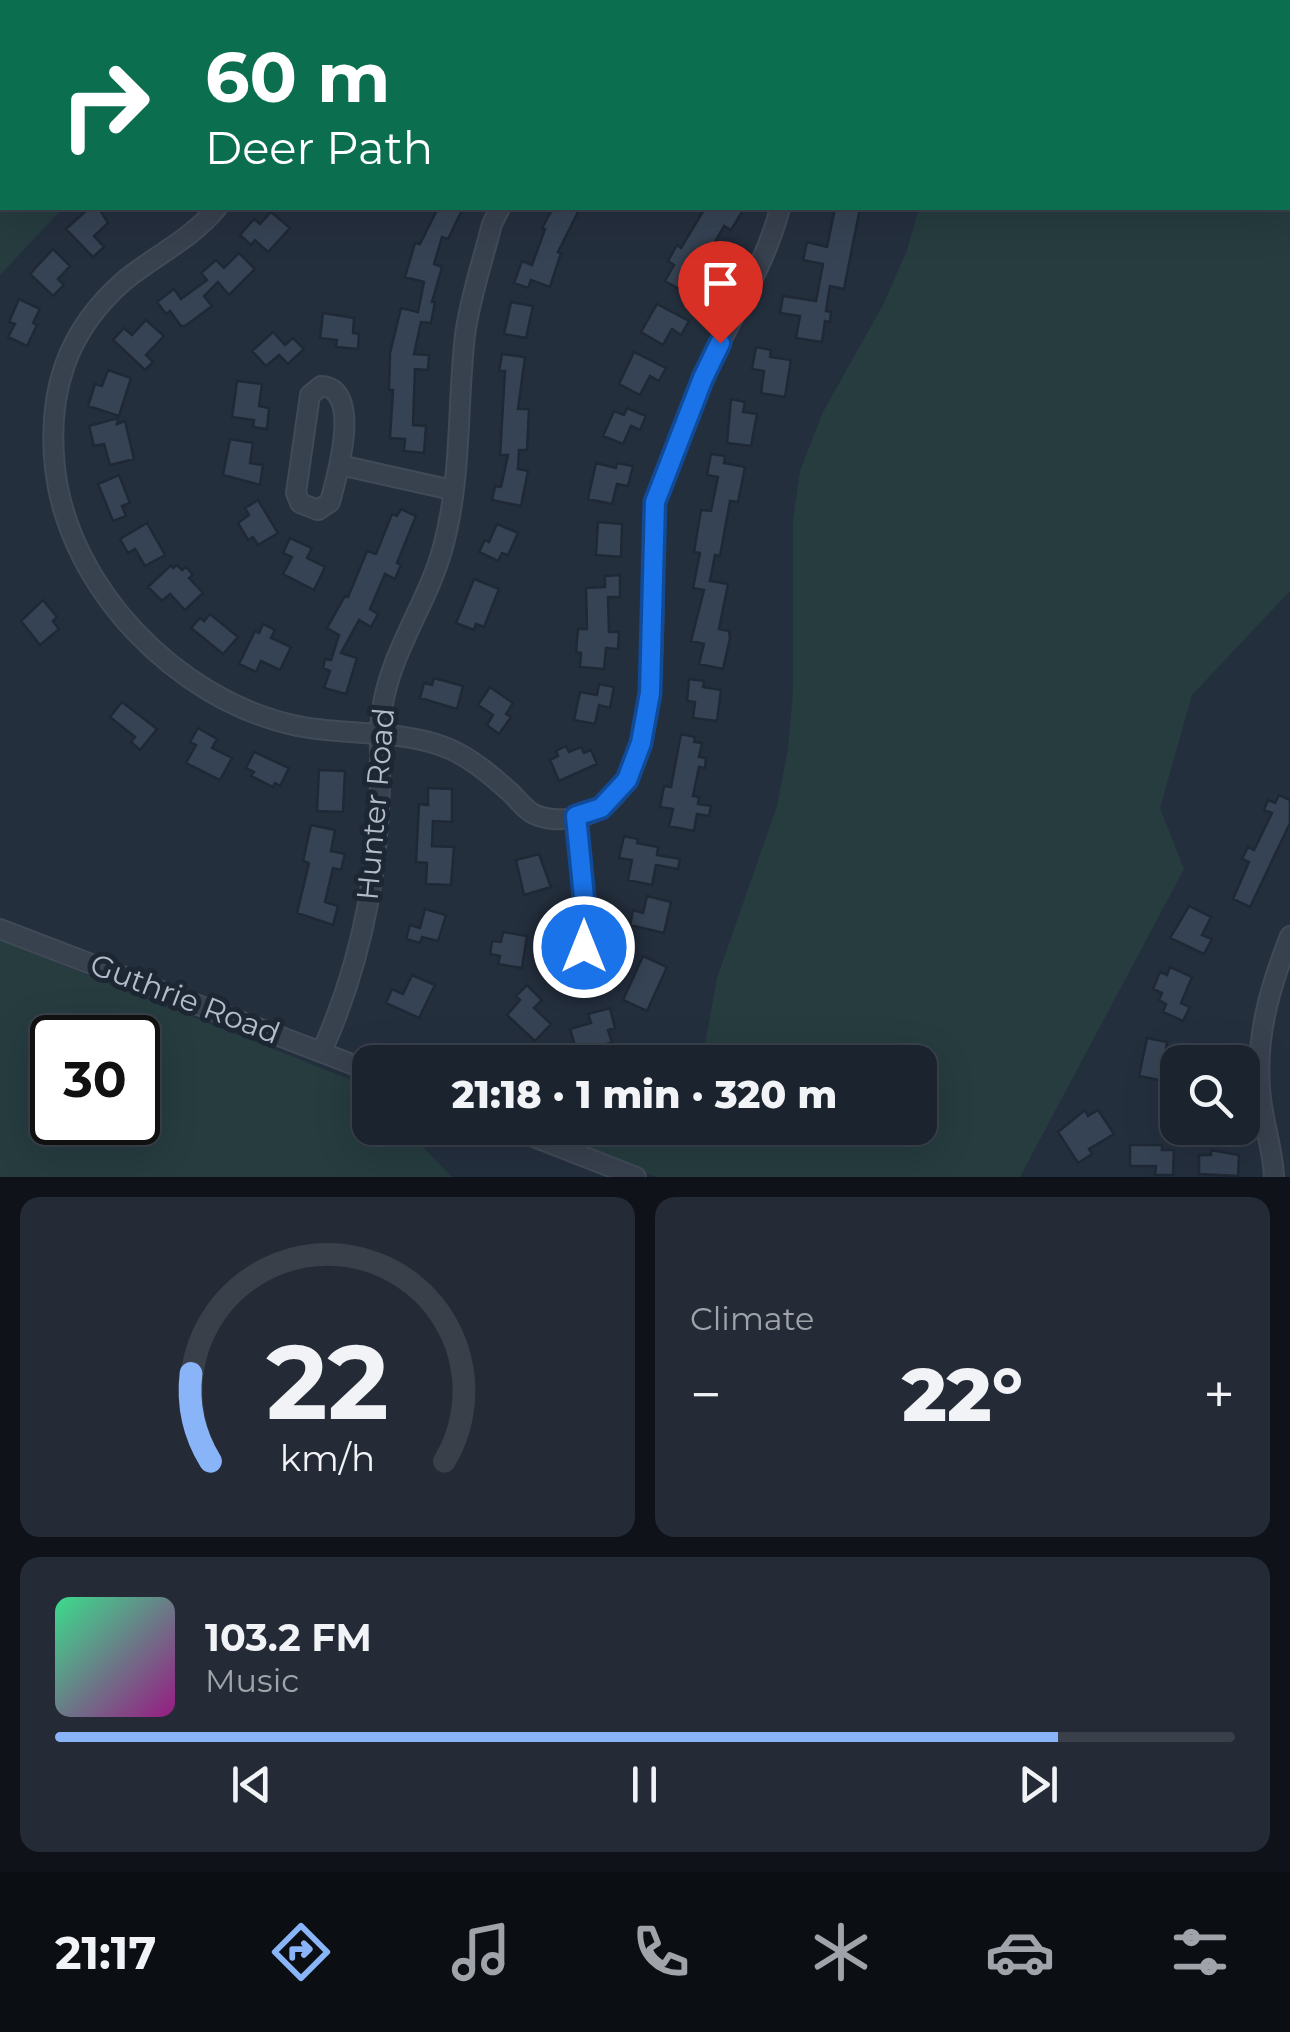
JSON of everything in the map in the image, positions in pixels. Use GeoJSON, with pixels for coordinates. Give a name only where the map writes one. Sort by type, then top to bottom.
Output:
{"type":"FeatureCollection","features":[{"type":"Feature","properties":{"kind":"street"},"geometry":{"type":"LineString","coordinates":[[215,210],[172,250],[128,278],[100,305],[78,335],[55,389],[54,446],[62,506],[91,571],[116,610],[151,650],[181,674],[263,717],[345,734],[404,736],[443,746],[472,762],[535,815],[565,820],[601,808],[627,780],[641,743],[650,693],[655,502],[703,378],[773,238],[780,210]]}},
{"type":"Feature","properties":{"kind":"street","name":"Hunter Road"},"geometry":{"type":"LineString","coordinates":[[322,1051],[352,976],[364,933],[374,874],[382,708],[393,664],[422,607],[444,544],[466,332],[492,224],[499,210]]}},
{"type":"Feature","properties":{"kind":"street"},"geometry":{"type":"LineString","coordinates":[[321,386],[331,386],[339,392],[344,406],[340,465],[330,502],[318,510],[300,504],[296,493],[308,406],[310,395],[321,386]]}},
{"type":"Feature","properties":{"kind":"street"},"geometry":{"type":"LineString","coordinates":[[340,465],[452,490]]}},
{"type":"Feature","properties":{"kind":"street"},"geometry":{"type":"LineString","coordinates":[[576,816],[586,918],[579,961]]}},
{"type":"Feature","properties":{"kind":"street","name":"Guthrie Road"},"geometry":{"type":"LineString","coordinates":[[0,929],[352,1064]]}},
{"type":"Feature","properties":{"kind":"street"},"geometry":{"type":"LineString","coordinates":[[1274,1177],[1258,1060],[1263,1015],[1290,936]]}},
{"type":"Feature","properties":{"kind":"street"},"geometry":{"type":"LineString","coordinates":[[554,1145],[636,1177]]}},
{"type":"Feature","properties":{"kind":"green space"},"geometry":{"type":"Polygon","coordinates":[[[0,210],[61,210],[0,275],[0,210]]]}},
{"type":"Feature","properties":{"kind":"green space"},"geometry":{"type":"Polygon","coordinates":[[[918,210],[1290,210],[1290,591],[1192,695],[1160,808],[1184,869],[1020,1177],[656,1177],[576,1145],[937,1145],[937,1045],[705,1045],[717,978],[777,806],[788,749],[793,692],[793,519],[800,471],[823,412],[884,303],[907,250],[918,210]]]}},
{"type":"Feature","properties":{"kind":"green space"},"geometry":{"type":"Polygon","coordinates":[[[0,940],[352,1080],[352,1145],[421,1145],[452,1177],[0,1177],[0,940]]]}},
{"type":"Feature","properties":{"kind":"building"},"geometry":{"type":"Polygon","coordinates":[[[87,210],[100,210],[108,223],[94,236],[104,247],[93,257],[66,229],[87,210]]]}},
{"type":"Feature","properties":{"kind":"building"},"geometry":{"type":"Polygon","coordinates":[[[437,210],[462,210],[448,239],[442,237],[434,264],[442,267],[432,302],[431,323],[421,322],[414,354],[429,355],[428,370],[415,369],[413,425],[426,426],[424,453],[404,451],[405,439],[390,438],[393,390],[389,390],[390,353],[401,308],[418,312],[424,282],[405,277],[415,243],[420,244],[437,210]]]}},
{"type":"Feature","properties":{"kind":"building"},"geometry":{"type":"Polygon","coordinates":[[[552,210],[579,210],[558,252],[561,253],[550,287],[531,280],[528,288],[514,283],[522,261],[532,265],[545,229],[542,228],[552,210]]]}},
{"type":"Feature","properties":{"kind":"building"},"geometry":{"type":"Polygon","coordinates":[[[704,210],[742,212],[731,230],[724,226],[708,255],[720,261],[709,280],[698,275],[688,294],[665,281],[674,265],[668,261],[677,245],[681,248],[704,210]]]}},
{"type":"Feature","properties":{"kind":"building"},"geometry":{"type":"Polygon","coordinates":[[[835,210],[860,210],[844,289],[830,286],[826,311],[831,312],[830,322],[825,321],[822,342],[796,338],[800,316],[780,313],[783,296],[816,301],[823,264],[803,260],[807,242],[827,247],[835,210]]]}},
{"type":"Feature","properties":{"kind":"building"},"geometry":{"type":"Polygon","coordinates":[[[271,212],[290,228],[268,252],[255,240],[251,245],[240,235],[254,219],[260,224],[271,212]]]}},
{"type":"Feature","properties":{"kind":"building"},"geometry":{"type":"Polygon","coordinates":[[[53,249],[70,266],[58,279],[64,285],[53,296],[30,274],[53,249]]]}},
{"type":"Feature","properties":{"kind":"building"},"geometry":{"type":"Polygon","coordinates":[[[239,253],[255,269],[229,295],[218,282],[204,296],[212,306],[185,326],[170,311],[166,314],[157,302],[174,289],[181,299],[207,280],[201,273],[216,260],[224,268],[239,253]]]}},
{"type":"Feature","properties":{"kind":"building"},"geometry":{"type":"Polygon","coordinates":[[[19,299],[40,309],[27,346],[8,337],[15,324],[9,322],[19,299]]]}},
{"type":"Feature","properties":{"kind":"building"},"geometry":{"type":"Polygon","coordinates":[[[511,302],[533,306],[526,338],[504,334],[511,302]]]}},
{"type":"Feature","properties":{"kind":"building"},"geometry":{"type":"Polygon","coordinates":[[[657,304],[689,321],[681,335],[672,329],[663,345],[641,332],[657,304]]]}},
{"type":"Feature","properties":{"kind":"building"},"geometry":{"type":"Polygon","coordinates":[[[323,313],[354,318],[358,349],[336,347],[337,340],[320,338],[323,313]]]}},
{"type":"Feature","properties":{"kind":"building"},"geometry":{"type":"Polygon","coordinates":[[[146,320],[164,336],[146,355],[153,362],[145,370],[113,340],[124,328],[132,335],[146,320]]]}},
{"type":"Feature","properties":{"kind":"building"},"geometry":{"type":"Polygon","coordinates":[[[273,332],[285,345],[293,338],[304,349],[288,364],[279,355],[266,366],[252,351],[273,332]]]}},
{"type":"Feature","properties":{"kind":"building"},"geometry":{"type":"Polygon","coordinates":[[[756,347],[771,350],[770,357],[791,360],[785,397],[761,393],[764,371],[752,369],[756,347]]]}},
{"type":"Feature","properties":{"kind":"building"},"geometry":{"type":"Polygon","coordinates":[[[634,352],[666,368],[659,381],[650,376],[640,395],[619,384],[634,352]]]}},
{"type":"Feature","properties":{"kind":"building"},"geometry":{"type":"Polygon","coordinates":[[[502,354],[525,357],[518,409],[529,409],[527,450],[519,450],[518,469],[528,471],[521,506],[492,500],[495,486],[501,487],[508,455],[500,455],[505,371],[499,371],[502,354]]]}},
{"type":"Feature","properties":{"kind":"building"},"geometry":{"type":"Polygon","coordinates":[[[108,370],[131,378],[119,416],[88,406],[95,384],[102,386],[108,370]]]}},
{"type":"Feature","properties":{"kind":"building"},"geometry":{"type":"Polygon","coordinates":[[[237,381],[262,384],[259,406],[269,408],[267,429],[253,427],[254,420],[232,417],[237,381]]]}},
{"type":"Feature","properties":{"kind":"building"},"geometry":{"type":"Polygon","coordinates":[[[731,399],[745,402],[743,412],[757,414],[751,446],[727,443],[731,399]]]}},
{"type":"Feature","properties":{"kind":"building"},"geometry":{"type":"Polygon","coordinates":[[[627,408],[646,416],[640,430],[631,426],[623,444],[603,436],[614,411],[624,415],[627,408]]]}},
{"type":"Feature","properties":{"kind":"building"},"geometry":{"type":"Polygon","coordinates":[[[118,418],[117,424],[125,421],[134,459],[110,465],[104,444],[94,446],[89,426],[118,418]]]}},
{"type":"Feature","properties":{"kind":"building"},"geometry":{"type":"Polygon","coordinates":[[[230,439],[253,443],[250,463],[263,465],[260,485],[223,475],[230,439]]]}},
{"type":"Feature","properties":{"kind":"building"},"geometry":{"type":"Polygon","coordinates":[[[711,454],[725,456],[724,463],[745,467],[738,502],[730,501],[720,556],[715,555],[710,581],[728,584],[719,629],[729,631],[730,638],[723,669],[699,664],[704,644],[691,641],[704,590],[693,588],[700,553],[694,552],[701,510],[711,511],[718,477],[707,475],[711,454]]]}},
{"type":"Feature","properties":{"kind":"building"},"geometry":{"type":"Polygon","coordinates":[[[596,463],[616,468],[617,463],[633,466],[628,486],[617,484],[612,504],[588,499],[596,463]]]}},
{"type":"Feature","properties":{"kind":"building"},"geometry":{"type":"Polygon","coordinates":[[[119,475],[130,503],[122,506],[126,516],[113,521],[98,484],[119,475]]]}},
{"type":"Feature","properties":{"kind":"building"},"geometry":{"type":"Polygon","coordinates":[[[258,500],[278,533],[258,545],[253,537],[248,540],[238,523],[249,515],[245,508],[258,500]]]}},
{"type":"Feature","properties":{"kind":"building"},"geometry":{"type":"Polygon","coordinates":[[[401,509],[416,516],[397,563],[401,565],[395,579],[385,574],[370,609],[378,614],[371,627],[359,620],[341,653],[357,658],[346,694],[324,688],[330,671],[323,668],[325,659],[331,660],[339,635],[327,628],[345,596],[348,597],[367,551],[376,554],[392,514],[397,516],[401,509]]]}},
{"type":"Feature","properties":{"kind":"building"},"geometry":{"type":"Polygon","coordinates":[[[598,522],[622,524],[621,557],[596,555],[598,522]]]}},
{"type":"Feature","properties":{"kind":"building"},"geometry":{"type":"Polygon","coordinates":[[[147,523],[165,555],[145,566],[135,549],[128,553],[120,539],[147,523]]]}},
{"type":"Feature","properties":{"kind":"building"},"geometry":{"type":"Polygon","coordinates":[[[497,524],[518,533],[508,555],[502,553],[498,561],[479,552],[485,540],[489,542],[497,524]]]}},
{"type":"Feature","properties":{"kind":"building"},"geometry":{"type":"Polygon","coordinates":[[[290,538],[312,548],[307,558],[325,567],[314,590],[283,574],[292,557],[283,553],[290,538]]]}},
{"type":"Feature","properties":{"kind":"building"},"geometry":{"type":"Polygon","coordinates":[[[171,565],[182,570],[186,567],[193,575],[189,578],[203,593],[185,610],[170,594],[162,601],[148,587],[171,565]]]}},
{"type":"Feature","properties":{"kind":"building"},"geometry":{"type":"Polygon","coordinates":[[[620,575],[620,597],[608,597],[609,632],[619,632],[618,649],[606,648],[604,669],[580,667],[581,653],[576,652],[578,629],[587,629],[586,588],[605,587],[605,576],[620,575]]]}},
{"type":"Feature","properties":{"kind":"building"},"geometry":{"type":"Polygon","coordinates":[[[474,579],[499,589],[484,627],[476,624],[474,630],[456,623],[474,579]]]}},
{"type":"Feature","properties":{"kind":"building"},"geometry":{"type":"Polygon","coordinates":[[[43,600],[57,617],[53,621],[59,629],[40,645],[21,621],[43,600]]]}},
{"type":"Feature","properties":{"kind":"building"},"geometry":{"type":"Polygon","coordinates":[[[210,614],[238,637],[223,654],[191,628],[210,614]]]}},
{"type":"Feature","properties":{"kind":"building"},"geometry":{"type":"Polygon","coordinates":[[[263,624],[275,630],[271,638],[291,647],[280,670],[261,661],[256,672],[239,664],[255,631],[259,633],[263,624]]]}},
{"type":"Feature","properties":{"kind":"building"},"geometry":{"type":"Polygon","coordinates":[[[434,678],[463,686],[457,709],[420,698],[424,683],[432,685],[434,678]]]}},
{"type":"Feature","properties":{"kind":"building"},"geometry":{"type":"Polygon","coordinates":[[[689,679],[704,681],[703,687],[721,690],[717,721],[693,718],[695,702],[687,701],[689,679]]]}},
{"type":"Feature","properties":{"kind":"building"},"geometry":{"type":"Polygon","coordinates":[[[599,684],[614,687],[610,708],[599,705],[595,724],[574,720],[580,692],[597,695],[599,684]]]}},
{"type":"Feature","properties":{"kind":"building"},"geometry":{"type":"Polygon","coordinates":[[[490,687],[513,703],[506,714],[511,717],[499,734],[487,725],[493,715],[478,705],[490,687]]]}},
{"type":"Feature","properties":{"kind":"building"},"geometry":{"type":"Polygon","coordinates":[[[122,702],[157,729],[140,750],[131,742],[135,737],[110,717],[122,702]]]}},
{"type":"Feature","properties":{"kind":"building"},"geometry":{"type":"Polygon","coordinates":[[[198,728],[217,739],[212,748],[232,758],[220,780],[186,763],[196,745],[190,742],[198,728]]]}},
{"type":"Feature","properties":{"kind":"building"},"geometry":{"type":"Polygon","coordinates":[[[681,734],[702,743],[699,757],[706,758],[705,768],[699,767],[693,796],[699,797],[698,804],[711,806],[709,816],[697,814],[694,831],[669,826],[673,809],[660,807],[664,786],[671,787],[681,734]]]}},
{"type":"Feature","properties":{"kind":"building"},"geometry":{"type":"Polygon","coordinates":[[[566,746],[569,752],[581,747],[584,753],[591,750],[597,764],[559,781],[550,760],[566,746]]]}},
{"type":"Feature","properties":{"kind":"building"},"geometry":{"type":"Polygon","coordinates":[[[254,752],[289,768],[280,786],[275,783],[273,787],[251,776],[254,772],[246,768],[254,752]]]}},
{"type":"Feature","properties":{"kind":"building"},"geometry":{"type":"Polygon","coordinates":[[[319,770],[345,771],[343,812],[317,811],[319,770]]]}},
{"type":"Feature","properties":{"kind":"building"},"geometry":{"type":"Polygon","coordinates":[[[428,788],[452,789],[452,822],[433,821],[432,846],[454,847],[451,885],[426,884],[427,863],[416,862],[419,804],[428,805],[428,788]]]}},
{"type":"Feature","properties":{"kind":"building"},"geometry":{"type":"Polygon","coordinates":[[[1279,795],[1290,800],[1290,823],[1250,907],[1233,899],[1249,862],[1242,859],[1248,847],[1254,850],[1272,813],[1264,810],[1268,800],[1275,803],[1279,795]]]}},
{"type":"Feature","properties":{"kind":"building"},"geometry":{"type":"Polygon","coordinates":[[[311,825],[335,830],[331,851],[345,854],[341,870],[333,868],[325,902],[338,906],[333,925],[297,913],[309,863],[303,861],[311,825]]]}},
{"type":"Feature","properties":{"kind":"building"},"geometry":{"type":"Polygon","coordinates":[[[624,836],[658,847],[657,855],[680,859],[678,869],[656,865],[652,885],[628,880],[632,860],[619,858],[624,836]]]}},
{"type":"Feature","properties":{"kind":"building"},"geometry":{"type":"Polygon","coordinates":[[[539,854],[551,887],[524,895],[516,860],[539,854]]]}},
{"type":"Feature","properties":{"kind":"building"},"geometry":{"type":"Polygon","coordinates":[[[647,896],[671,902],[664,933],[630,925],[633,910],[643,913],[647,896]]]}},
{"type":"Feature","properties":{"kind":"building"},"geometry":{"type":"Polygon","coordinates":[[[1189,906],[1211,917],[1202,935],[1212,939],[1204,954],[1170,938],[1189,906]]]}},
{"type":"Feature","properties":{"kind":"building"},"geometry":{"type":"Polygon","coordinates":[[[425,909],[446,915],[438,941],[422,937],[420,943],[406,939],[410,925],[420,928],[425,909]]]}},
{"type":"Feature","properties":{"kind":"building"},"geometry":{"type":"Polygon","coordinates":[[[503,932],[527,936],[522,968],[498,964],[500,956],[490,954],[492,941],[501,942],[503,932]]]}},
{"type":"Feature","properties":{"kind":"building"},"geometry":{"type":"Polygon","coordinates":[[[643,956],[667,967],[647,1011],[623,1000],[643,956]]]}},
{"type":"Feature","properties":{"kind":"building"},"geometry":{"type":"Polygon","coordinates":[[[1170,967],[1192,977],[1181,1003],[1190,1007],[1183,1021],[1163,1012],[1166,1004],[1159,1000],[1162,993],[1153,989],[1160,972],[1167,975],[1170,967]]]}},
{"type":"Feature","properties":{"kind":"building"},"geometry":{"type":"Polygon","coordinates":[[[412,975],[435,985],[419,1018],[386,1003],[392,989],[403,994],[412,975]]]}},
{"type":"Feature","properties":{"kind":"building"},"geometry":{"type":"Polygon","coordinates":[[[527,985],[542,1000],[534,1008],[551,1024],[535,1041],[507,1015],[520,1000],[516,996],[527,985]]]}},
{"type":"Feature","properties":{"kind":"building"},"geometry":{"type":"Polygon","coordinates":[[[610,1008],[615,1028],[608,1030],[612,1042],[575,1045],[570,1029],[591,1023],[588,1014],[610,1008]]]}},
{"type":"Feature","properties":{"kind":"building"},"geometry":{"type":"Polygon","coordinates":[[[1147,1038],[1167,1042],[1160,1045],[1160,1080],[1139,1076],[1147,1038]]]}},
{"type":"Feature","properties":{"kind":"building"},"geometry":{"type":"Polygon","coordinates":[[[1085,1110],[1088,1116],[1098,1110],[1114,1134],[1089,1149],[1092,1154],[1078,1163],[1058,1132],[1085,1110]]]}},
{"type":"Feature","properties":{"kind":"building"},"geometry":{"type":"Polygon","coordinates":[[[1130,1145],[1162,1145],[1162,1150],[1174,1150],[1173,1175],[1155,1175],[1156,1166],[1130,1166],[1130,1145]]]}},
{"type":"Feature","properties":{"kind":"building"},"geometry":{"type":"Polygon","coordinates":[[[1211,1150],[1239,1155],[1238,1176],[1199,1174],[1199,1155],[1211,1155],[1211,1150]]]}},
{"type":"Feature","properties":{"kind":"route"},"geometry":{"type":"LineString","coordinates":[[584,947],[586,918],[576,816],[601,808],[627,780],[641,743],[650,693],[655,502],[720,343]]}}]}
